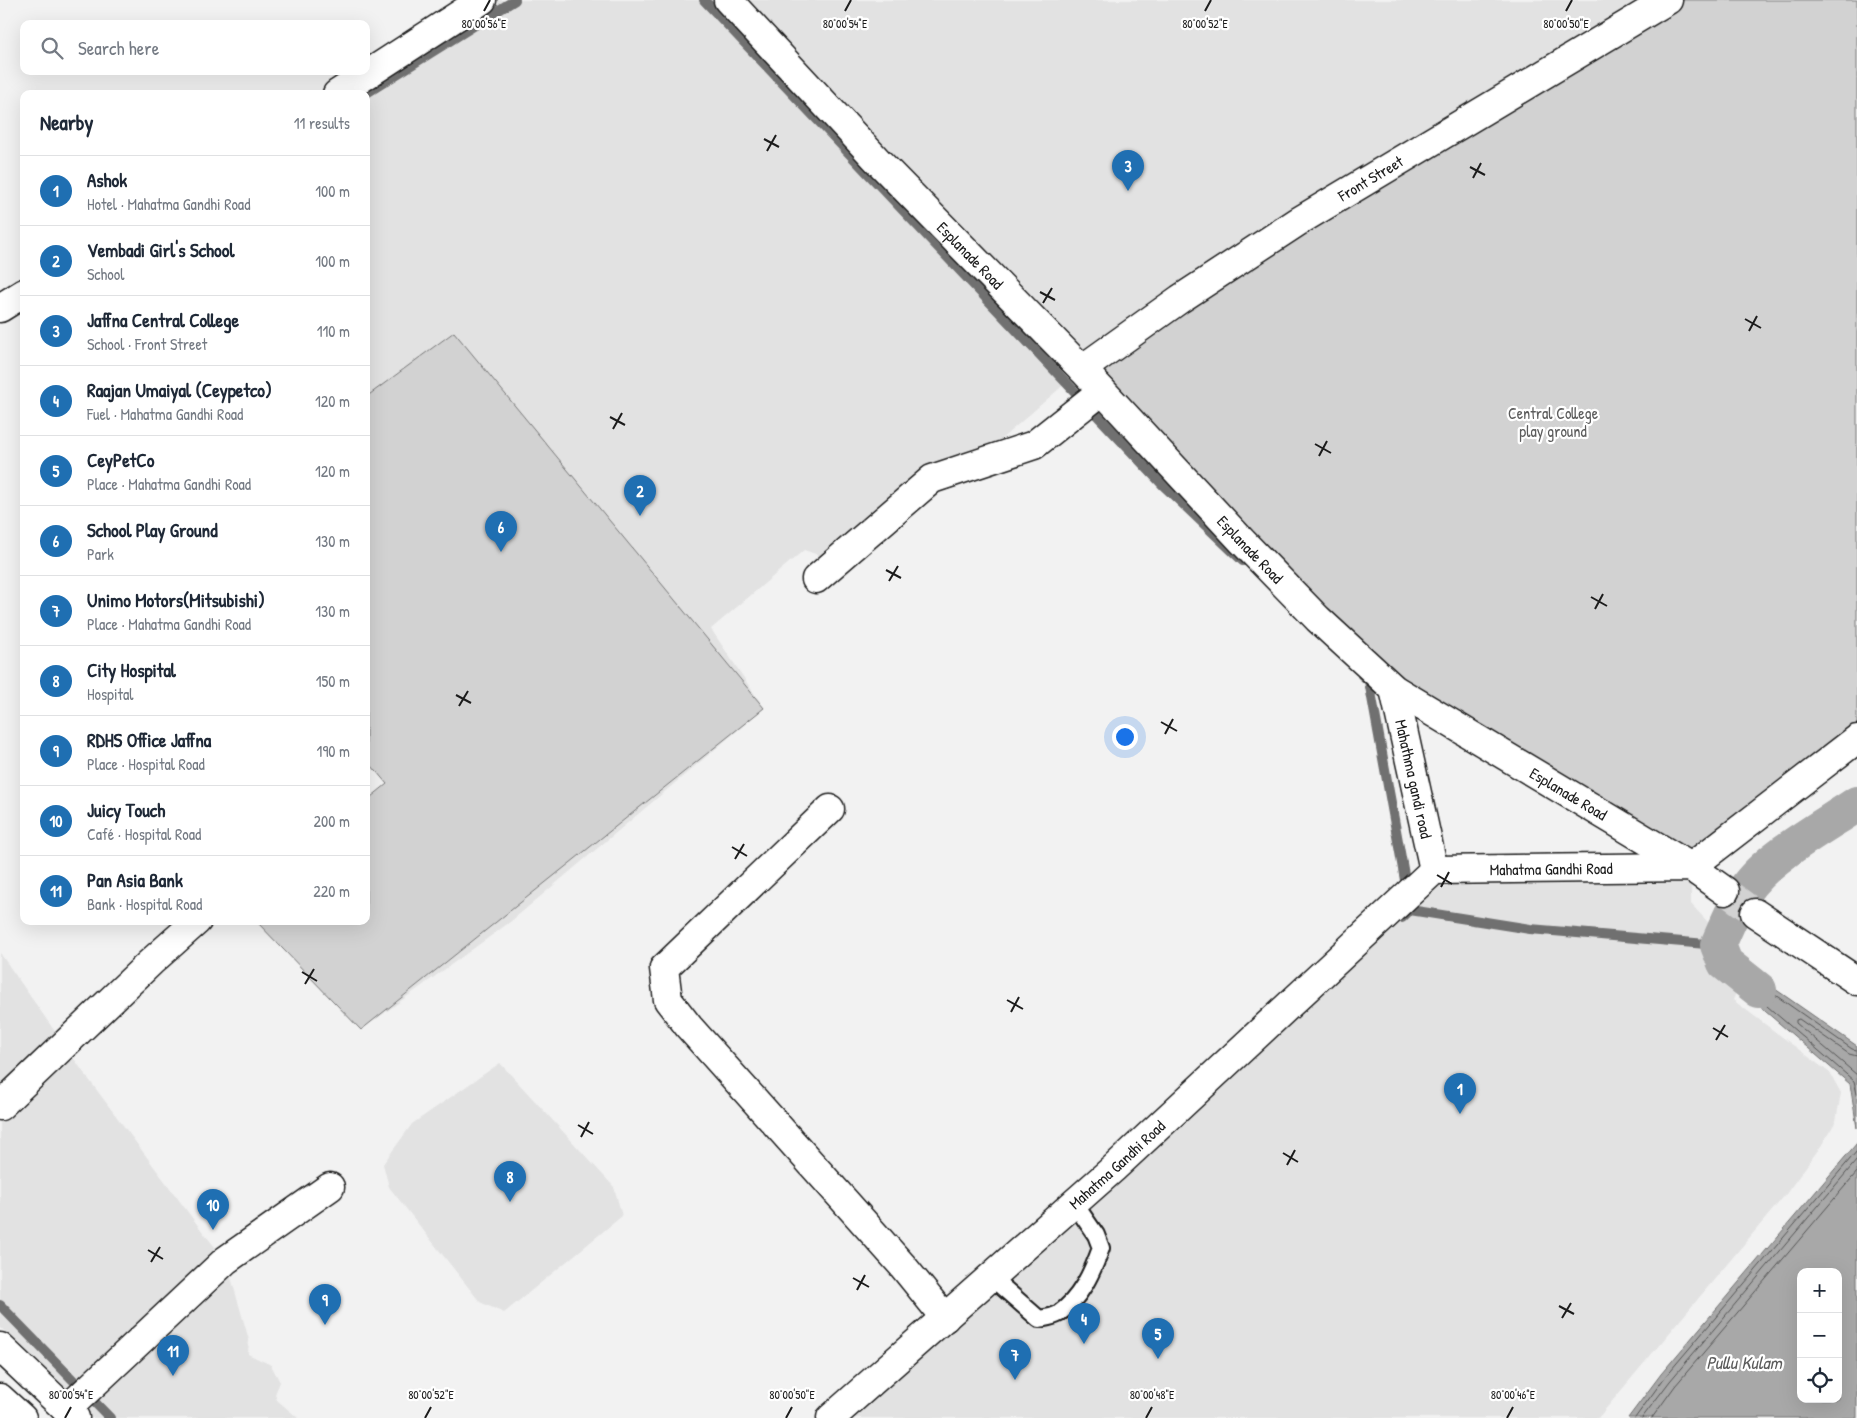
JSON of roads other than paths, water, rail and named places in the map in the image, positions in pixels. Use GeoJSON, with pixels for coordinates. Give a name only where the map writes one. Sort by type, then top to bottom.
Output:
{"type":"FeatureCollection","features":[{"type":"Feature","properties":{"kind":"street"},"geometry":{"type":"LineString","coordinates":[[370,73],[482,0]]}},
{"type":"Feature","properties":{"kind":"street","name":"Esplanade Road"},"geometry":{"type":"LineString","coordinates":[[728,0],[878,161],[1082,369],[1311,612],[1394,689],[1691,867],[1726,891]]}},
{"type":"Feature","properties":{"kind":"street","name":"Front Street"},"geometry":{"type":"LineString","coordinates":[[1082,369],[1180,299],[1299,221],[1668,0]]}},
{"type":"Feature","properties":{"kind":"street"},"geometry":{"type":"LineString","coordinates":[[343,90],[366,75]]}},
{"type":"Feature","properties":{"kind":"street"},"geometry":{"type":"LineString","coordinates":[[0,308],[20,296]]}},
{"type":"Feature","properties":{"kind":"street"},"geometry":{"type":"LineString","coordinates":[[816,579],[932,479],[1034,445],[1102,391]]}},
{"type":"Feature","properties":{"kind":"street","name":"Mahathma gandi road"},"geometry":{"type":"LineString","coordinates":[[1394,689],[1425,878]]}},
{"type":"Feature","properties":{"kind":"street"},"geometry":{"type":"LineString","coordinates":[[1691,867],[1857,740]]}},
{"type":"Feature","properties":{"kind":"street"},"geometry":{"type":"LineString","coordinates":[[830,809],[664,968],[668,1000],[689,1027],[883,1243],[945,1318]]}},
{"type":"Feature","properties":{"kind":"street","name":"Mahatma Gandhi Road"},"geometry":{"type":"LineString","coordinates":[[831,1418],[1074,1203],[1425,878],[1691,867]]}},
{"type":"Feature","properties":{"kind":"street"},"geometry":{"type":"LineString","coordinates":[[1755,913],[1857,981]]}},
{"type":"Feature","properties":{"kind":"street"},"geometry":{"type":"LineString","coordinates":[[0,1106],[193,925]]}},
{"type":"Feature","properties":{"kind":"street"},"geometry":{"type":"LineString","coordinates":[[0,1347],[70,1414],[226,1260],[330,1187]]}},
{"type":"Feature","properties":{"kind":"street"},"geometry":{"type":"LineString","coordinates":[[0,1398],[22,1418]]}},
{"type":"Feature","properties":{"kind":"lane"},"geometry":{"type":"LineString","coordinates":[[991,1276],[1038,1319],[1056,1315],[1077,1296],[1092,1271],[1101,1248],[1096,1235],[1074,1203]]}},
{"type":"Feature","properties":{"kind":"water"},"geometry":{"type":"Polygon","coordinates":[[[1765,982],[1857,1046],[1857,1128],[1850,1084],[1751,999],[1765,982]]]}},
{"type":"Feature","properties":{"kind":"water","name":"Pullu Kulam"},"geometry":{"type":"Polygon","coordinates":[[[1857,1143],[1857,1418],[1628,1418],[1661,1374],[1857,1143]]]}},
{"type":"Feature","properties":{"kind":"waterway"},"geometry":{"type":"LineString","coordinates":[[370,91],[515,0]]}},
{"type":"Feature","properties":{"kind":"waterway"},"geometry":{"type":"LineString","coordinates":[[704,0],[1163,485],[1243,561]]}},
{"type":"Feature","properties":{"kind":"waterway"},"geometry":{"type":"LineString","coordinates":[[1362,675],[1369,681],[1407,891]]}},
{"type":"Feature","properties":{"kind":"waterway"},"geometry":{"type":"LineString","coordinates":[[1759,990],[1725,963],[1718,945],[1737,903],[1755,878],[1781,854],[1857,804]]}},
{"type":"Feature","properties":{"kind":"waterway"},"geometry":{"type":"LineString","coordinates":[[1402,918],[1410,910],[1530,929],[1718,945]]}},
{"type":"Feature","properties":{"kind":"waterway"},"geometry":{"type":"LineString","coordinates":[[0,1305],[110,1418]]}},
{"type":"Feature","properties":{"kind":"tunnel"},"geometry":{"type":"LineString","coordinates":[[1725,891],[1755,913]]}},
{"type":"Feature","properties":{"kind":"place","name":"Jaffna Central College"},"geometry":{"type":"Point","coordinates":[1128,191]}},
{"type":"Feature","properties":{"kind":"place","name":"Vembadi Girl's School"},"geometry":{"type":"Point","coordinates":[640,516]}},
{"type":"Feature","properties":{"kind":"place","name":"School Play Ground"},"geometry":{"type":"Point","coordinates":[501,552]}},
{"type":"Feature","properties":{"kind":"place","name":"Ashok"},"geometry":{"type":"Point","coordinates":[1460,1114]}},
{"type":"Feature","properties":{"kind":"place","name":"City Hospital"},"geometry":{"type":"Point","coordinates":[510,1202]}},
{"type":"Feature","properties":{"kind":"place","name":"Juicy Touch"},"geometry":{"type":"Point","coordinates":[213,1230]}},
{"type":"Feature","properties":{"kind":"place","name":"RDHS Office Jaffna"},"geometry":{"type":"Point","coordinates":[325,1325]}},
{"type":"Feature","properties":{"kind":"place","name":"Raajan Umaiyal (Ceypetco)"},"geometry":{"type":"Point","coordinates":[1084,1344]}},
{"type":"Feature","properties":{"kind":"place","name":"CeyPetCo"},"geometry":{"type":"Point","coordinates":[1158,1359]}},
{"type":"Feature","properties":{"kind":"place","name":"Pan Asia Bank"},"geometry":{"type":"Point","coordinates":[173,1376]}},
{"type":"Feature","properties":{"kind":"place","name":"Unimo Motors(Mitsubishi)"},"geometry":{"type":"Point","coordinates":[1015,1380]}},
{"type":"Feature","properties":{"kind":"park label","name":"Central College play ground"},"geometry":{"type":"Point","coordinates":[1553,422]}}]}
